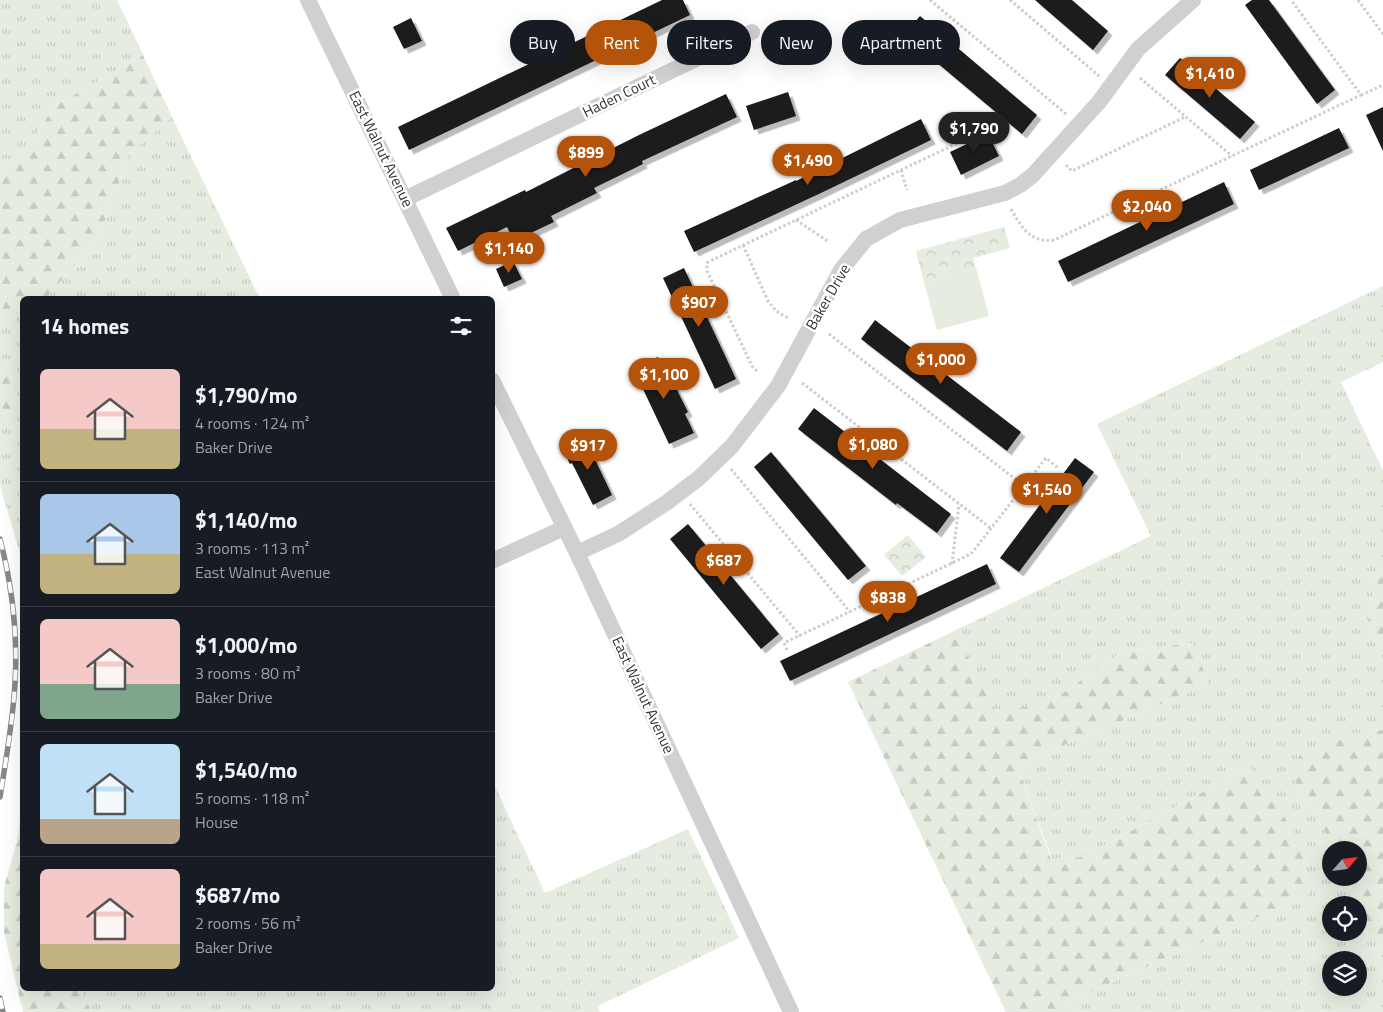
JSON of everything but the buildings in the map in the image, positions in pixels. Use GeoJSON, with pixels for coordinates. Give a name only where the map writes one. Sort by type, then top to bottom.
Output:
{"type":"FeatureCollection","features":[{"type":"Feature","properties":{"kind":"street","name":"East Walnut Avenue"},"geometry":{"type":"LineString","coordinates":[[308,0],[452,296]]}},
{"type":"Feature","properties":{"kind":"street","name":"Baker Drive"},"geometry":{"type":"LineString","coordinates":[[577,553],[618,534],[666,503],[699,478],[732,446],[778,386],[841,270],[866,239],[900,220],[1005,193],[1020,185],[1032,176],[1099,102],[1138,49],[1194,0]]}},
{"type":"Feature","properties":{"kind":"street","name":"Haden Court"},"geometry":{"type":"LineString","coordinates":[[405,199],[752,32]]}},
{"type":"Feature","properties":{"kind":"street","name":"East Walnut Avenue"},"geometry":{"type":"LineString","coordinates":[[495,386],[577,553],[791,1012]]}},
{"type":"Feature","properties":{"kind":"street"},"geometry":{"type":"LineString","coordinates":[[495,560],[564,528]]}},
{"type":"Feature","properties":{"kind":"path"},"geometry":{"type":"LineString","coordinates":[[930,0],[1066,114]]}},
{"type":"Feature","properties":{"kind":"path"},"geometry":{"type":"LineString","coordinates":[[1010,0],[1099,76]]}},
{"type":"Feature","properties":{"kind":"path"},"geometry":{"type":"LineString","coordinates":[[1291,0],[1361,95]]}},
{"type":"Feature","properties":{"kind":"path"},"geometry":{"type":"LineString","coordinates":[[1358,0],[1383,34]]}},
{"type":"Feature","properties":{"kind":"path"},"geometry":{"type":"LineString","coordinates":[[1140,78],[1232,156]]}},
{"type":"Feature","properties":{"kind":"path"},"geometry":{"type":"LineString","coordinates":[[1011,209],[1027,233],[1038,240],[1054,240],[1383,84]]}},
{"type":"Feature","properties":{"kind":"path"},"geometry":{"type":"LineString","coordinates":[[1066,165],[1072,171],[1186,117]]}},
{"type":"Feature","properties":{"kind":"path"},"geometry":{"type":"LineString","coordinates":[[757,370],[752,366],[706,268],[707,264],[966,139]]}},
{"type":"Feature","properties":{"kind":"path"},"geometry":{"type":"LineString","coordinates":[[902,170],[907,190]]}},
{"type":"Feature","properties":{"kind":"path"},"geometry":{"type":"LineString","coordinates":[[796,220],[829,242]]}},
{"type":"Feature","properties":{"kind":"path"},"geometry":{"type":"LineString","coordinates":[[743,245],[768,301],[776,311],[788,318]]}},
{"type":"Feature","properties":{"kind":"path"},"geometry":{"type":"LineString","coordinates":[[830,334],[1024,486]]}},
{"type":"Feature","properties":{"kind":"path"},"geometry":{"type":"LineString","coordinates":[[802,383],[992,529]]}},
{"type":"Feature","properties":{"kind":"path"},"geometry":{"type":"LineString","coordinates":[[787,650],[784,643],[974,552],[1046,458],[1058,468]]}},
{"type":"Feature","properties":{"kind":"path"},"geometry":{"type":"LineString","coordinates":[[728,465],[850,612]]}},
{"type":"Feature","properties":{"kind":"path"},"geometry":{"type":"LineString","coordinates":[[690,504],[800,636]]}},
{"type":"Feature","properties":{"kind":"path"},"geometry":{"type":"LineString","coordinates":[[952,564],[959,504]]}},
{"type":"Feature","properties":{"kind":"green space"},"geometry":{"type":"Polygon","coordinates":[[[0,0],[117,0],[143,55],[55,106],[20,158],[0,170],[0,0]]]}},
{"type":"Feature","properties":{"kind":"green space"},"geometry":{"type":"Polygon","coordinates":[[[143,55],[172,117],[130,153],[98,239],[48,296],[20,296],[20,310],[0,319],[0,170],[20,158],[55,106],[143,55]]]}},
{"type":"Feature","properties":{"kind":"green space"},"geometry":{"type":"Polygon","coordinates":[[[172,117],[259,296],[48,296],[98,239],[130,153],[172,117]]]}},
{"type":"Feature","properties":{"kind":"green space"},"geometry":{"type":"Polygon","coordinates":[[[1004,227],[1010,248],[973,258],[976,268],[924,282],[916,251],[1004,227]]]}},
{"type":"Feature","properties":{"kind":"green space"},"geometry":{"type":"Polygon","coordinates":[[[976,268],[989,316],[937,330],[924,282],[976,268]]]}},
{"type":"Feature","properties":{"kind":"green space"},"geometry":{"type":"Polygon","coordinates":[[[1383,286],[1383,362],[1341,382],[1383,471],[1383,569],[1374,576],[1368,633],[1383,652],[1383,730],[1355,734],[1297,786],[1331,841],[1322,841],[1322,886],[1349,886],[1353,896],[1322,896],[1322,941],[1367,941],[1367,934],[1383,949],[1383,1012],[1075,1012],[1068,1002],[1312,893],[1250,767],[1082,857],[1052,859],[1017,765],[1209,684],[1191,643],[1123,651],[1052,701],[997,714],[954,631],[1151,536],[1097,424],[1383,286]]]}},
{"type":"Feature","properties":{"kind":"green space"},"geometry":{"type":"Polygon","coordinates":[[[20,310],[20,553],[0,486],[0,426],[16,407],[8,366],[0,354],[0,319],[20,310]]]}},
{"type":"Feature","properties":{"kind":"green space"},"geometry":{"type":"Polygon","coordinates":[[[0,354],[8,366],[16,407],[0,426],[0,354]]]}},
{"type":"Feature","properties":{"kind":"green space"},"geometry":{"type":"Polygon","coordinates":[[[908,535],[926,557],[902,576],[884,555],[908,535]]]}},
{"type":"Feature","properties":{"kind":"green space"},"geometry":{"type":"Polygon","coordinates":[[[1383,569],[1383,652],[1368,633],[1374,575],[1383,569]]]}},
{"type":"Feature","properties":{"kind":"green space"},"geometry":{"type":"Polygon","coordinates":[[[954,631],[997,713],[1052,701],[1123,651],[1192,643],[1209,684],[1017,765],[1051,859],[1082,857],[1250,767],[1298,838],[1312,893],[1068,1002],[1075,1012],[1006,1012],[848,682],[954,631]]]}},
{"type":"Feature","properties":{"kind":"green space"},"geometry":{"type":"Polygon","coordinates":[[[1383,730],[1383,949],[1367,932],[1367,896],[1353,896],[1349,886],[1368,886],[1368,841],[1331,841],[1297,786],[1299,757],[1355,734],[1383,730]]]}},
{"type":"Feature","properties":{"kind":"green space"},"geometry":{"type":"Polygon","coordinates":[[[495,787],[545,893],[688,829],[739,938],[598,1006],[600,1012],[92,1012],[81,991],[495,991],[495,787]]]}},
{"type":"Feature","properties":{"kind":"green space"},"geometry":{"type":"Polygon","coordinates":[[[20,818],[20,839],[17,841],[20,818]]]}},
{"type":"Feature","properties":{"kind":"green space"},"geometry":{"type":"Polygon","coordinates":[[[20,839],[20,991],[81,991],[92,1012],[23,1012],[4,932],[4,887],[17,841],[20,839]]]}},
{"type":"Feature","properties":{"kind":"railway"},"geometry":{"type":"LineString","coordinates":[[0,539],[8,574],[16,647],[13,711],[0,797]]}},
{"type":"Feature","properties":{"kind":"railway"},"geometry":{"type":"LineString","coordinates":[[0,998],[3,1012]]}}]}
